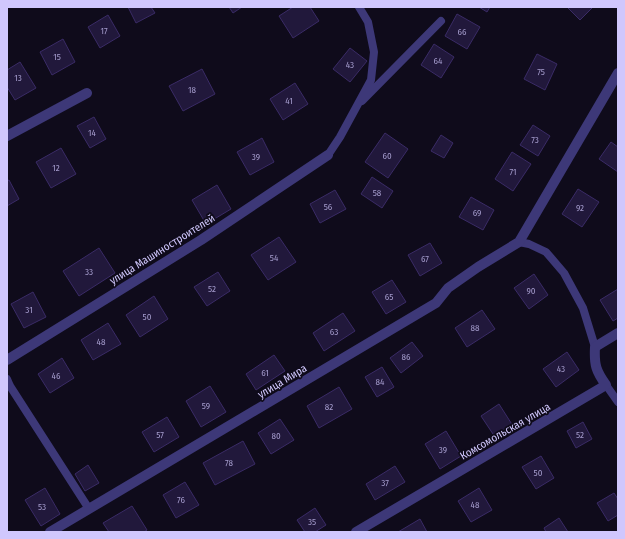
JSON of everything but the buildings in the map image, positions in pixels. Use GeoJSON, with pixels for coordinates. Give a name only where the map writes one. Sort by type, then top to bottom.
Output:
{"type":"FeatureCollection","features":[{"type":"Feature","properties":{"kind":"street"},"geometry":{"type":"LineString","coordinates":[[519,242],[618,73]]}},
{"type":"Feature","properties":{"kind":"street"},"geometry":{"type":"LineString","coordinates":[[7,136],[87,93]]}},
{"type":"Feature","properties":{"kind":"street","name":"улица Машиностроителей"},"geometry":{"type":"LineString","coordinates":[[7,360],[201,240],[328,155]]}},
{"type":"Feature","properties":{"kind":"street","name":"улица Мира"},"geometry":{"type":"LineString","coordinates":[[50,532],[436,303],[448,288],[478,267],[519,242]]}},
{"type":"Feature","properties":{"kind":"street"},"geometry":{"type":"LineString","coordinates":[[606,385],[599,375],[594,361],[595,347],[618,333]]}},
{"type":"Feature","properties":{"kind":"street","name":"Комсомольская улица"},"geometry":{"type":"LineString","coordinates":[[356,532],[606,385]]}},
{"type":"Feature","properties":{"kind":"lane"},"geometry":{"type":"LineString","coordinates":[[328,155],[340,137],[371,80],[374,52],[368,22],[359,7]]}},
{"type":"Feature","properties":{"kind":"lane"},"geometry":{"type":"LineString","coordinates":[[356,107],[441,21]]}},
{"type":"Feature","properties":{"kind":"lane"},"geometry":{"type":"LineString","coordinates":[[519,242],[529,244],[546,252],[564,273],[583,308],[595,347]]}},
{"type":"Feature","properties":{"kind":"lane"},"geometry":{"type":"LineString","coordinates":[[7,379],[89,509]]}},
{"type":"Feature","properties":{"kind":"lane"},"geometry":{"type":"LineString","coordinates":[[606,385],[618,402]]}}]}
